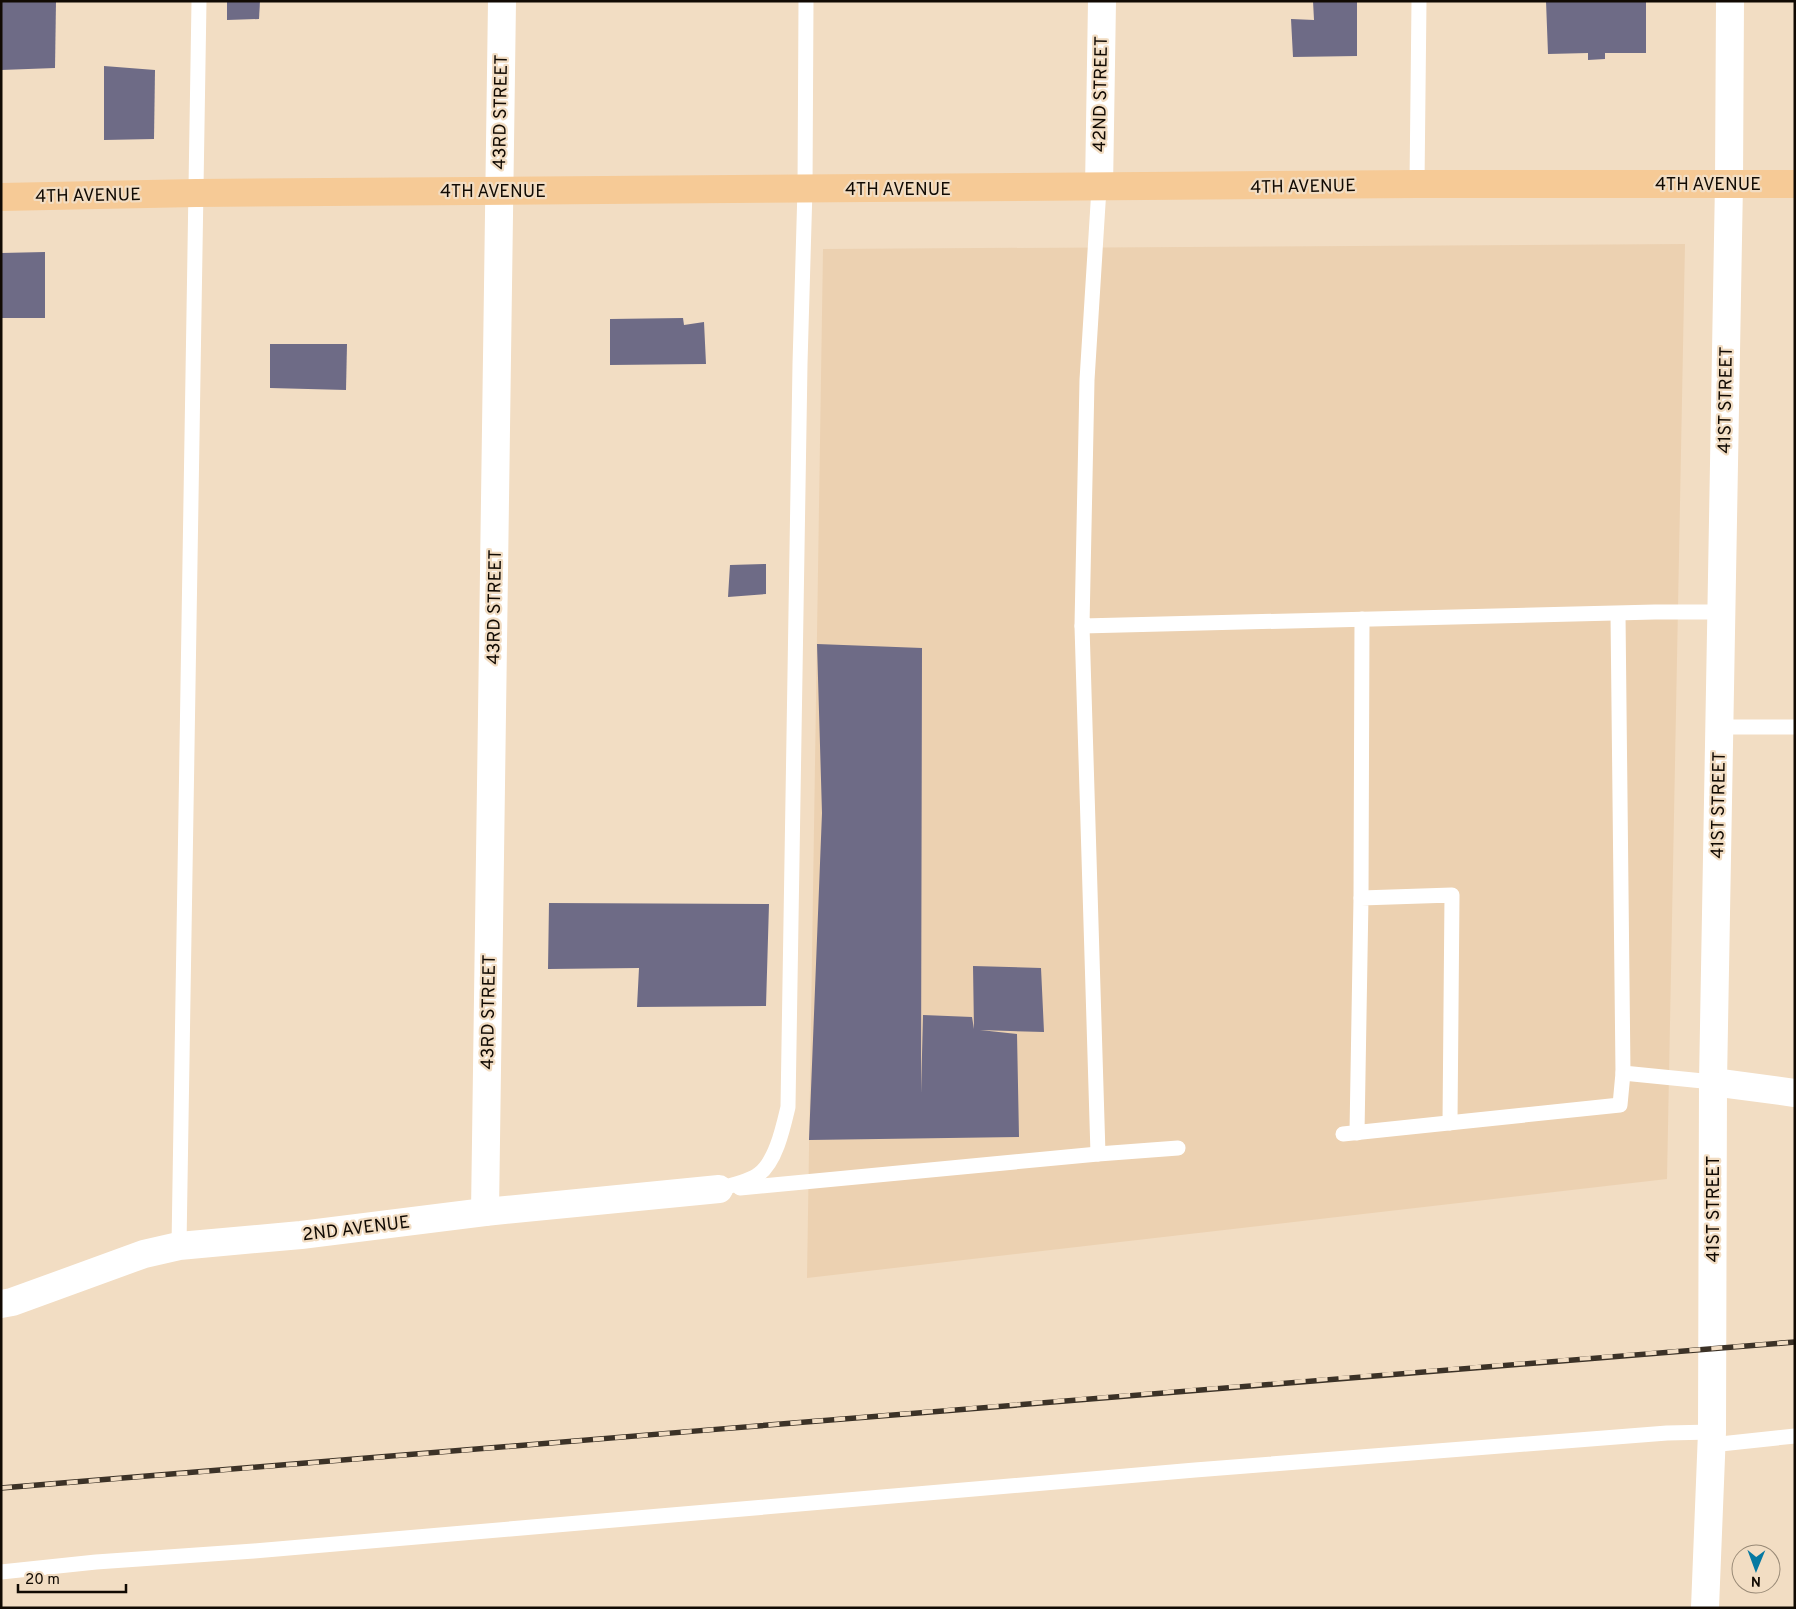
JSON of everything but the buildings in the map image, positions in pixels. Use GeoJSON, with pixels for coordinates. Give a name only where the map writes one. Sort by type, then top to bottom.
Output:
{"type":"FeatureCollection","features":[{"type":"Feature","properties":{"kind":"main road","name":"4TH AVENUE"},"geometry":{"type":"LineString","coordinates":[[1,197],[196,193],[1099,188],[1417,184],[1795,184]]}},
{"type":"Feature","properties":{"kind":"street","name":"43RD STREET"},"geometry":{"type":"LineString","coordinates":[[485,1212],[502,1]]}},
{"type":"Feature","properties":{"kind":"street","name":"42ND STREET"},"geometry":{"type":"LineString","coordinates":[[1099,188],[1102,1]]}},
{"type":"Feature","properties":{"kind":"street","name":"41ST STREET"},"geometry":{"type":"LineString","coordinates":[[1705,1608],[1711,1439],[1713,1082],[1729,183],[1730,1]]}},
{"type":"Feature","properties":{"kind":"street"},"geometry":{"type":"LineString","coordinates":[[1713,1082],[1795,1093]]}},
{"type":"Feature","properties":{"kind":"street","name":"2ND AVENUE"},"geometry":{"type":"LineString","coordinates":[[1,1304],[12,1302],[144,1254],[179,1246],[301,1235],[485,1212],[719,1189]]}},
{"type":"Feature","properties":{"kind":"lane"},"geometry":{"type":"LineString","coordinates":[[179,1246],[198,1]]}},
{"type":"Feature","properties":{"kind":"lane"},"geometry":{"type":"LineString","coordinates":[[719,1189],[758,1175],[770,1162],[782,1131],[788,1108],[800,364],[805,189],[806,1]]}},
{"type":"Feature","properties":{"kind":"lane"},"geometry":{"type":"LineString","coordinates":[[1417,184],[1419,1]]}},
{"type":"Feature","properties":{"kind":"lane"},"geometry":{"type":"LineString","coordinates":[[1098,1154],[1082,626],[1087,380],[1099,188]]}},
{"type":"Feature","properties":{"kind":"lane"},"geometry":{"type":"LineString","coordinates":[[1082,626],[1722,612]]}},
{"type":"Feature","properties":{"kind":"lane"},"geometry":{"type":"LineString","coordinates":[[1362,619],[1361,898],[1350,1133],[1620,1105],[1623,1073],[1618,614]]}},
{"type":"Feature","properties":{"kind":"lane"},"geometry":{"type":"LineString","coordinates":[[1720,727],[1795,727]]}},
{"type":"Feature","properties":{"kind":"lane"},"geometry":{"type":"LineString","coordinates":[[1361,898],[1452,895],[1450,1123]]}},
{"type":"Feature","properties":{"kind":"lane"},"geometry":{"type":"LineString","coordinates":[[1623,1073],[1713,1082]]}},
{"type":"Feature","properties":{"kind":"lane"},"geometry":{"type":"LineString","coordinates":[[719,1189],[1178,1148]]}},
{"type":"Feature","properties":{"kind":"lane"},"geometry":{"type":"LineString","coordinates":[[1,1572],[96,1562],[254,1551],[1195,1470],[1667,1433],[1711,1439],[1795,1436]]}},
{"type":"Feature","properties":{"kind":"shaded area"},"geometry":{"type":"Polygon","coordinates":[[[1685,244],[1667,1179],[807,1278],[823,249],[1685,244]]]}},
{"type":"Feature","properties":{"kind":"railway"},"geometry":{"type":"LineString","coordinates":[[1,1488],[1346,1377],[1795,1342]]}}]}
